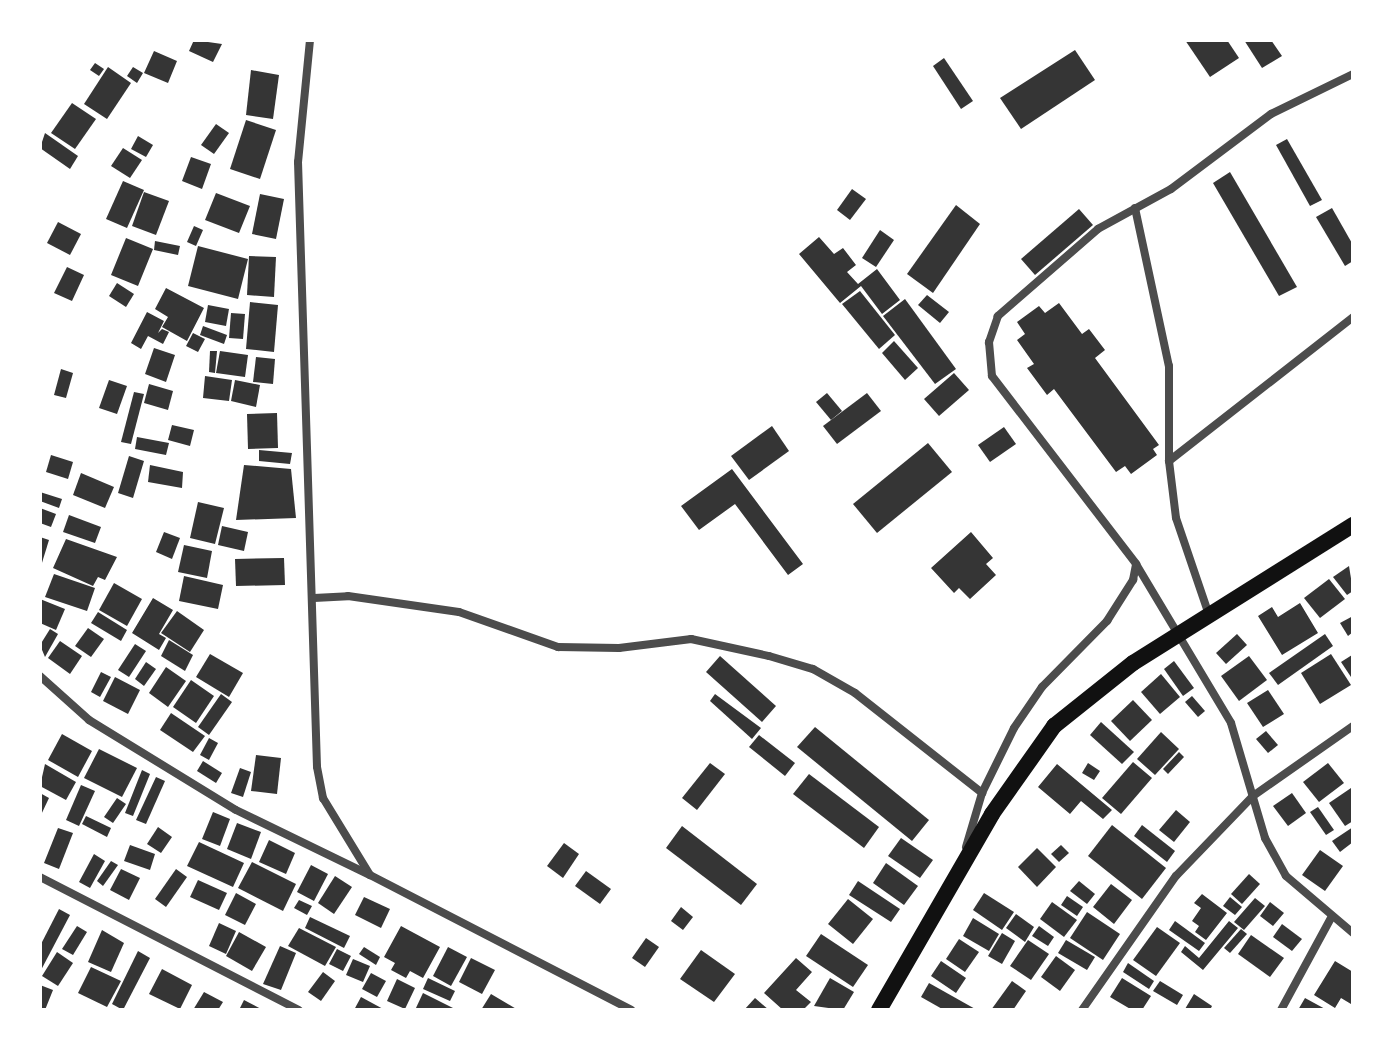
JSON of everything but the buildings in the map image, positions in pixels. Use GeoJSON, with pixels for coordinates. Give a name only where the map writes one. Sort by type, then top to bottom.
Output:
{"type":"FeatureCollection","features":[{"type":"Feature","properties":{"kind":"highway"},"geometry":{"type":"LineString","coordinates":[[879,1010],[992,814],[1054,726],[1094,690],[1353,525]]}},
{"type":"Feature","properties":{"kind":"street"},"geometry":{"type":"LineString","coordinates":[[310,40],[298,162],[317,767],[323,798],[370,875]]}},
{"type":"Feature","properties":{"kind":"street"},"geometry":{"type":"LineString","coordinates":[[1353,74],[1271,114],[1171,189],[1098,229],[998,316],[989,342],[992,376],[1136,564],[1176,636],[1231,723],[1265,838],[1286,876],[1331,918],[1353,933]]}},
{"type":"Feature","properties":{"kind":"street"},"geometry":{"type":"LineString","coordinates":[[1135,208],[1169,366],[1169,461],[1176,518],[1209,615]]}},
{"type":"Feature","properties":{"kind":"street"},"geometry":{"type":"LineString","coordinates":[[1169,461],[1353,317]]}},
{"type":"Feature","properties":{"kind":"street"},"geometry":{"type":"LineString","coordinates":[[959,876],[982,793],[1014,728],[1042,687],[1107,621],[1133,580],[1136,564]]}},
{"type":"Feature","properties":{"kind":"street"},"geometry":{"type":"LineString","coordinates":[[314,598],[348,596],[459,612],[558,647],[619,648],[691,639],[769,656],[813,669],[855,693],[982,793]]}},
{"type":"Feature","properties":{"kind":"street"},"geometry":{"type":"LineString","coordinates":[[40,676],[89,720],[236,810],[370,875],[631,1010]]}},
{"type":"Feature","properties":{"kind":"street"},"geometry":{"type":"LineString","coordinates":[[1082,1010],[1176,876],[1253,796],[1353,726]]}},
{"type":"Feature","properties":{"kind":"street"},"geometry":{"type":"LineString","coordinates":[[40,877],[299,1010]]}},
{"type":"Feature","properties":{"kind":"street"},"geometry":{"type":"LineString","coordinates":[[1281,1010],[1331,918]]}}]}
